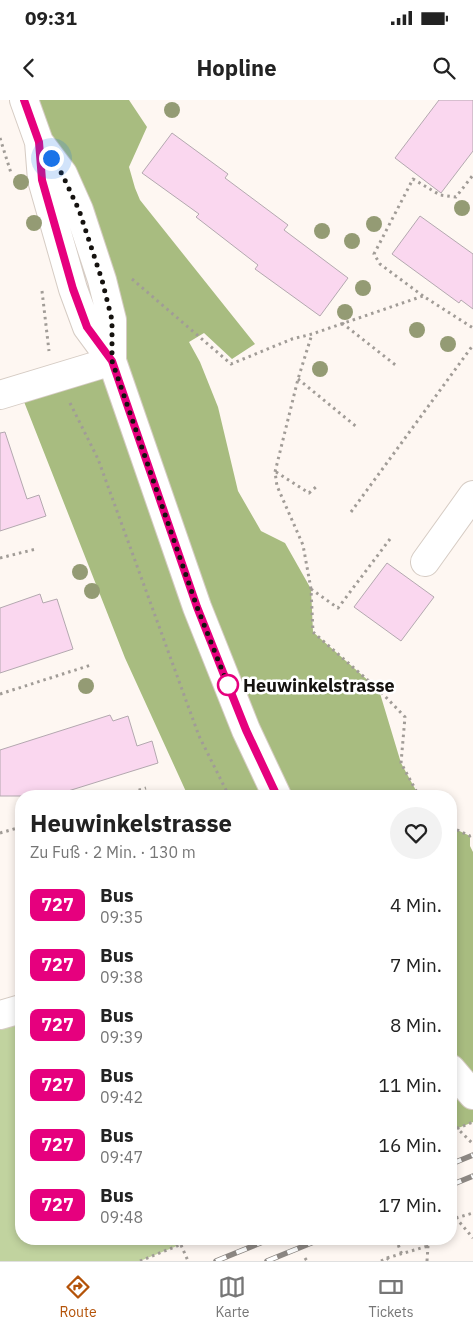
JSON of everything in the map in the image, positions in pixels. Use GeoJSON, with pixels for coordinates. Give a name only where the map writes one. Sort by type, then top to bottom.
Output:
{"type":"FeatureCollection","features":[{"type":"Feature","properties":{"kind":"street"},"geometry":{"type":"LineString","coordinates":[[24,100],[39,142],[42,180],[73,289],[87,327],[112,361],[197,607],[246,730],[274,790]]}},
{"type":"Feature","properties":{"kind":"street"},"geometry":{"type":"LineString","coordinates":[[39,142],[62,174],[75,201],[102,280],[112,320],[112,361]]}},
{"type":"Feature","properties":{"kind":"street"},"geometry":{"type":"LineString","coordinates":[[0,395],[112,361]]}},
{"type":"Feature","properties":{"kind":"street"},"geometry":{"type":"LineString","coordinates":[[425,562],[473,495]]}},
{"type":"Feature","properties":{"kind":"street"},"geometry":{"type":"LineString","coordinates":[[0,1015],[15,1011]]}},
{"type":"Feature","properties":{"kind":"street"},"geometry":{"type":"LineString","coordinates":[[457,1076],[473,1095]]}},
{"type":"Feature","properties":{"kind":"path"},"geometry":{"type":"LineString","coordinates":[[473,175],[456,198],[440,195],[413,179],[374,254],[380,264],[423,296],[473,328]]}},
{"type":"Feature","properties":{"kind":"path"},"geometry":{"type":"LineString","coordinates":[[102,280],[126,274],[231,364],[292,339],[423,296]]}},
{"type":"Feature","properties":{"kind":"path"},"geometry":{"type":"LineString","coordinates":[[44,299],[73,289]]}},
{"type":"Feature","properties":{"kind":"path"},"geometry":{"type":"LineString","coordinates":[[342,323],[398,367]]}},
{"type":"Feature","properties":{"kind":"path"},"geometry":{"type":"LineString","coordinates":[[312,334],[298,379],[275,472],[277,486],[303,545],[311,589],[312,632],[379,690],[405,717],[401,763],[416,790]]}},
{"type":"Feature","properties":{"kind":"path"},"geometry":{"type":"LineString","coordinates":[[351,512],[473,345]]}},
{"type":"Feature","properties":{"kind":"path"},"geometry":{"type":"LineString","coordinates":[[298,379],[358,428]]}},
{"type":"Feature","properties":{"kind":"path"},"geometry":{"type":"LineString","coordinates":[[69,400],[98,459],[199,736],[226,790]]}},
{"type":"Feature","properties":{"kind":"path"},"geometry":{"type":"LineString","coordinates":[[275,472],[308,493],[316,487]]}},
{"type":"Feature","properties":{"kind":"path"},"geometry":{"type":"LineString","coordinates":[[311,589],[338,608],[390,539]]}},
{"type":"Feature","properties":{"kind":"path"},"geometry":{"type":"LineString","coordinates":[[0,558],[36,549]]}},
{"type":"Feature","properties":{"kind":"path"},"geometry":{"type":"LineString","coordinates":[[0,694],[91,665]]}},
{"type":"Feature","properties":{"kind":"path"},"geometry":{"type":"LineString","coordinates":[[140,790],[146,788]]}},
{"type":"Feature","properties":{"kind":"path"},"geometry":{"type":"LineString","coordinates":[[0,833],[15,829]]}},
{"type":"Feature","properties":{"kind":"path"},"geometry":{"type":"LineString","coordinates":[[457,830],[470,836],[473,835]]}},
{"type":"Feature","properties":{"kind":"path"},"geometry":{"type":"LineString","coordinates":[[457,1129],[473,1122]]}},
{"type":"Feature","properties":{"kind":"path"},"geometry":{"type":"LineString","coordinates":[[457,1128],[473,1144]]}},
{"type":"Feature","properties":{"kind":"path"},"geometry":{"type":"LineString","coordinates":[[457,1218],[473,1213]]}},
{"type":"Feature","properties":{"kind":"path"},"geometry":{"type":"LineString","coordinates":[[457,1219],[473,1238]]}},
{"type":"Feature","properties":{"kind":"path"},"geometry":{"type":"LineString","coordinates":[[140,1261],[179,1245]]}},
{"type":"Feature","properties":{"kind":"path"},"geometry":{"type":"LineString","coordinates":[[181,1245],[188,1260]]}},
{"type":"Feature","properties":{"kind":"path"},"geometry":{"type":"LineString","coordinates":[[398,1245],[402,1255]]}},
{"type":"Feature","properties":{"kind":"path"},"geometry":{"type":"LineString","coordinates":[[381,1261],[428,1246],[427,1261]]}},
{"type":"Feature","properties":{"kind":"green space"},"geometry":{"type":"Polygon","coordinates":[[[31,100],[129,100],[147,127],[129,167],[140,200],[255,344],[232,359],[204,333],[189,342],[200,362],[218,407],[238,491],[261,531],[285,543],[311,589],[313,632],[379,690],[401,763],[416,790],[185,790],[125,658],[19,389],[112,361],[102,280],[31,100]]]}},
{"type":"Feature","properties":{"kind":"green space"},"geometry":{"type":"Polygon","coordinates":[[[457,830],[470,836],[470,846],[473,852],[473,1122],[457,1129],[457,830]]]}},
{"type":"Feature","properties":{"kind":"green space"},"geometry":{"type":"Polygon","coordinates":[[[15,1011],[15,1245],[179,1245],[140,1261],[0,1261],[0,1015],[15,1011]]]}},
{"type":"Feature","properties":{"kind":"building"},"geometry":{"type":"Polygon","coordinates":[[[439,100],[473,100],[473,151],[441,193],[395,158],[439,100]]]}},
{"type":"Feature","properties":{"kind":"building"},"geometry":{"type":"Polygon","coordinates":[[[172,133],[228,174],[225,178],[288,225],[284,230],[348,278],[320,316],[255,269],[258,265],[196,217],[199,214],[142,173],[172,133]]]}},
{"type":"Feature","properties":{"kind":"building"},"geometry":{"type":"Polygon","coordinates":[[[420,216],[473,254],[473,309],[461,300],[459,303],[392,254],[420,216]]]}},
{"type":"Feature","properties":{"kind":"building"},"geometry":{"type":"Polygon","coordinates":[[[5,432],[27,499],[39,495],[46,516],[0,531],[0,433],[5,432]]]}},
{"type":"Feature","properties":{"kind":"building"},"geometry":{"type":"Polygon","coordinates":[[[387,563],[434,597],[401,641],[354,607],[387,563]]]}},
{"type":"Feature","properties":{"kind":"building"},"geometry":{"type":"Polygon","coordinates":[[[40,594],[43,603],[57,599],[73,649],[0,673],[0,608],[40,594]]]}},
{"type":"Feature","properties":{"kind":"building"},"geometry":{"type":"Polygon","coordinates":[[[110,715],[113,721],[128,716],[137,746],[152,741],[158,763],[71,790],[15,790],[15,796],[0,796],[0,750],[110,715]]]}},
{"type":"Feature","properties":{"kind":"railway"},"geometry":{"type":"LineString","coordinates":[[457,1162],[473,1155]]}},
{"type":"Feature","properties":{"kind":"railway"},"geometry":{"type":"LineString","coordinates":[[457,1183],[473,1176]]}},
{"type":"Feature","properties":{"kind":"railway"},"geometry":{"type":"LineString","coordinates":[[216,1261],[255,1245]]}},
{"type":"Feature","properties":{"kind":"railway"},"geometry":{"type":"LineString","coordinates":[[267,1261],[306,1245]]}},
{"type":"Feature","properties":{"kind":"bus line","name":"727"},"geometry":{"type":"LineString","coordinates":[[24,100],[39,142],[42,180],[73,289],[87,327],[112,361],[197,607],[246,730],[274,790]]}},
{"type":"Feature","properties":{"kind":"place","name":"Heuwinkelstrasse"},"geometry":{"type":"Point","coordinates":[228,685]}},
{"type":"Feature","properties":{"kind":"route"},"geometry":{"type":"LineString","coordinates":[[51,158],[62,174],[79,210],[102,280],[112,320],[112,361],[197,607],[228,685]]}}]}
